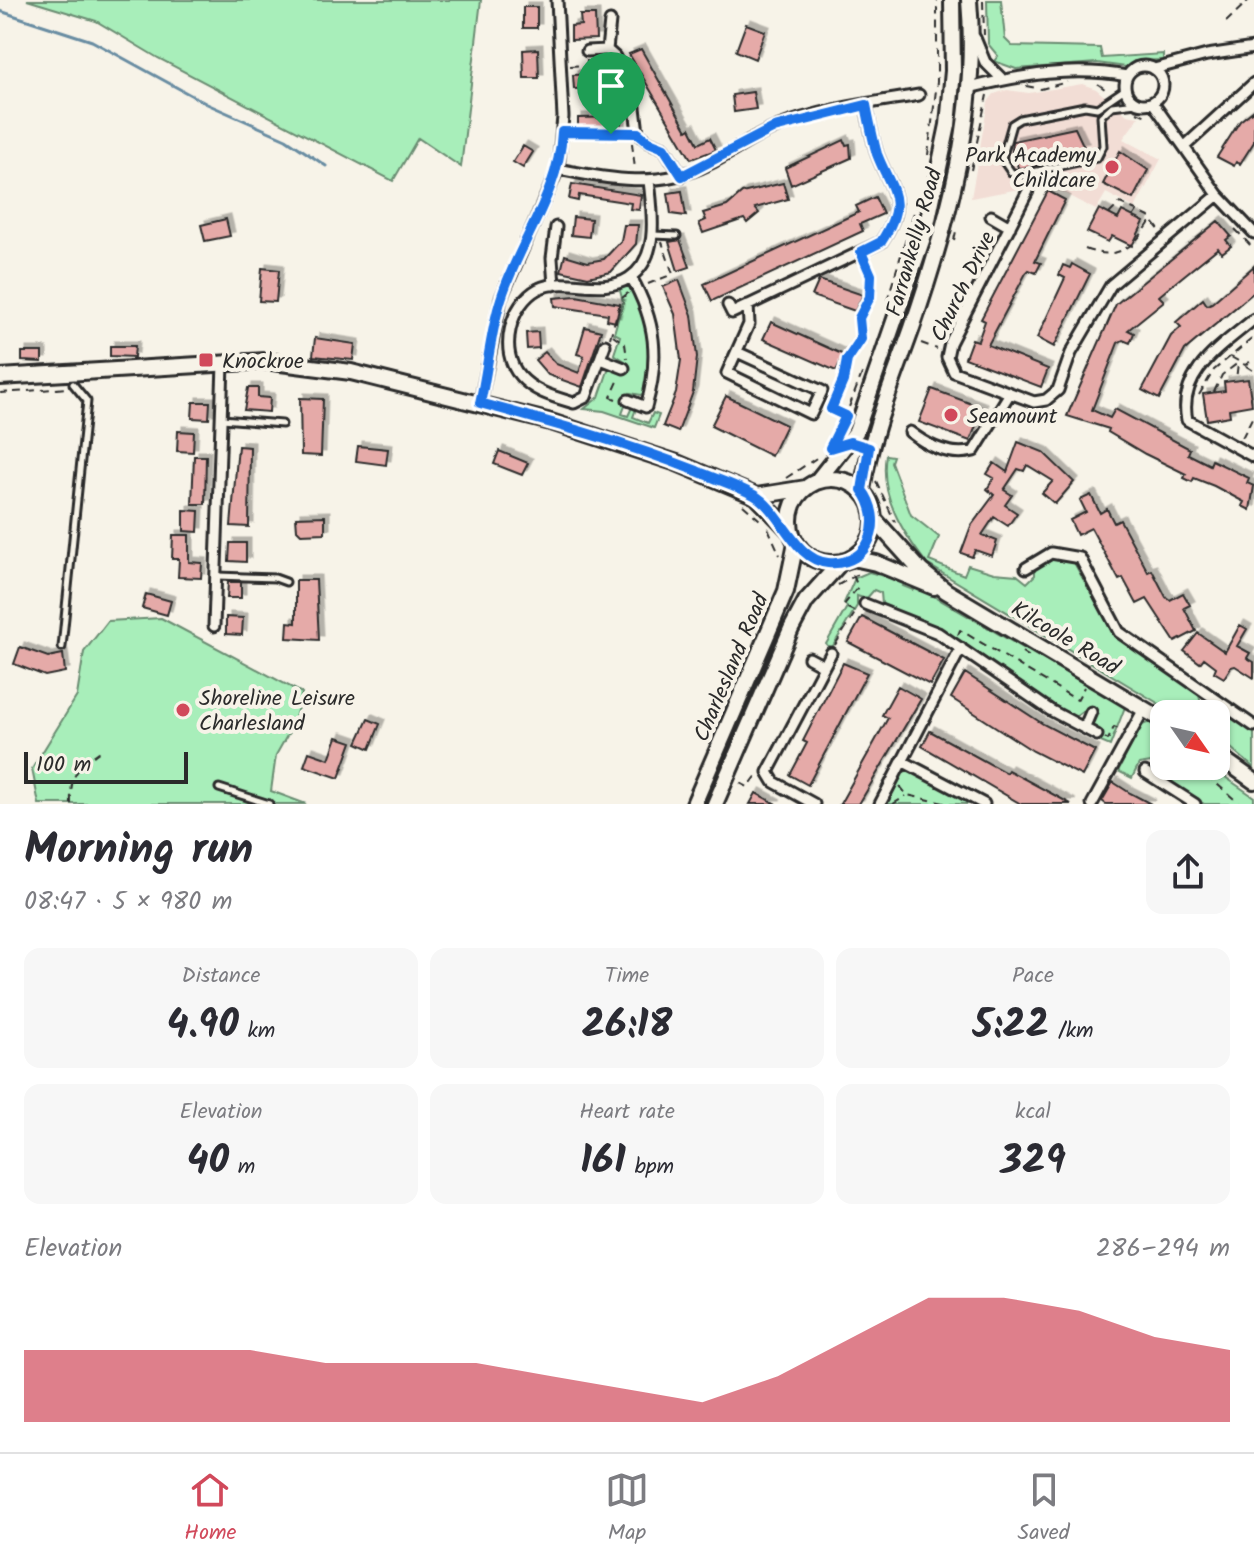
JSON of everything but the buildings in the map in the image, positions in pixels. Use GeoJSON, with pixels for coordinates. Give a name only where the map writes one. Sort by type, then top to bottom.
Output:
{"type":"FeatureCollection","features":[{"type":"Feature","properties":{"kind":"main road","name":"Farrankelly Road"},"geometry":{"type":"LineString","coordinates":[[811,484],[843,440],[897,320],[940,177],[953,71],[952,0]]}},
{"type":"Feature","properties":{"kind":"main road","name":"Farrankelly Road"},"geometry":{"type":"LineString","coordinates":[[862,490],[871,437],[947,216],[969,88],[969,0]]}},
{"type":"Feature","properties":{"kind":"main road"},"geometry":{"type":"LineString","coordinates":[[0,377],[265,361],[307,365],[480,403],[638,450],[751,494],[815,560],[876,563],[946,591]]}},
{"type":"Feature","properties":{"kind":"main road"},"geometry":{"type":"LineString","coordinates":[[751,494],[841,479],[862,490],[873,509],[875,520],[869,542],[847,560]]}},
{"type":"Feature","properties":{"kind":"main road"},"geometry":{"type":"LineString","coordinates":[[794,538],[791,510],[811,484]]}},
{"type":"Feature","properties":{"kind":"main road"},"geometry":{"type":"LineString","coordinates":[[875,520],[921,571],[946,591]]}},
{"type":"Feature","properties":{"kind":"main road","name":"Charlesland Road"},"geometry":{"type":"LineString","coordinates":[[694,804],[783,600],[794,538]]}},
{"type":"Feature","properties":{"kind":"main road","name":"Charlesland Road"},"geometry":{"type":"LineString","coordinates":[[715,804],[806,601],[847,560]]}},
{"type":"Feature","properties":{"kind":"main road","name":"Kilcoole Road"},"geometry":{"type":"LineString","coordinates":[[946,591],[1150,715]]}},
{"type":"Feature","properties":{"kind":"main road"},"geometry":{"type":"LineString","coordinates":[[1230,764],[1254,781]]}},
{"type":"Feature","properties":{"kind":"street"},"geometry":{"type":"LineString","coordinates":[[480,403],[501,298],[558,169],[562,132],[557,0]]}},
{"type":"Feature","properties":{"kind":"street"},"geometry":{"type":"LineString","coordinates":[[607,50],[610,21]]}},
{"type":"Feature","properties":{"kind":"street"},"geometry":{"type":"LineString","coordinates":[[971,27],[978,50],[1001,78]]}},
{"type":"Feature","properties":{"kind":"street"},"geometry":{"type":"LineString","coordinates":[[1176,61],[1161,95],[1153,103],[1136,103],[1125,89],[1127,76],[1136,68],[1154,69],[1176,61],[1254,48]]}},
{"type":"Feature","properties":{"kind":"street"},"geometry":{"type":"LineString","coordinates":[[587,51],[607,50],[615,57],[634,99],[634,134],[664,148],[682,176]]}},
{"type":"Feature","properties":{"kind":"street"},"geometry":{"type":"LineString","coordinates":[[969,88],[1001,78],[1091,69],[1127,76]]}},
{"type":"Feature","properties":{"kind":"street"},"geometry":{"type":"LineString","coordinates":[[1154,69],[1164,84]]}},
{"type":"Feature","properties":{"kind":"street"},"geometry":{"type":"LineString","coordinates":[[1184,147],[1254,83]]}},
{"type":"Feature","properties":{"kind":"street"},"geometry":{"type":"LineString","coordinates":[[558,169],[636,181],[682,176],[774,128],[916,92]]}},
{"type":"Feature","properties":{"kind":"street"},"geometry":{"type":"LineString","coordinates":[[1153,103],[1218,195],[1254,233]]}},
{"type":"Feature","properties":{"kind":"street"},"geometry":{"type":"LineString","coordinates":[[728,305],[732,313],[881,242],[896,199],[894,184],[878,155],[866,105]]}},
{"type":"Feature","properties":{"kind":"street"},"geometry":{"type":"LineString","coordinates":[[605,345],[590,391],[581,402],[547,395],[517,373],[510,357],[513,319],[537,290],[554,285],[601,286],[631,277],[646,255],[653,235],[649,180]]}},
{"type":"Feature","properties":{"kind":"street","name":"Church Drive"},"geometry":{"type":"LineString","coordinates":[[1028,191],[947,352],[954,372],[1034,402],[1046,400],[1058,390],[1071,353],[1103,295],[1218,195]]}},
{"type":"Feature","properties":{"kind":"street","name":"Church Drive"},"geometry":{"type":"LineString","coordinates":[[991,216],[1010,227]]}},
{"type":"Feature","properties":{"kind":"street"},"geometry":{"type":"LineString","coordinates":[[554,285],[552,258],[556,227]]}},
{"type":"Feature","properties":{"kind":"street"},"geometry":{"type":"LineString","coordinates":[[628,400],[646,407],[655,375],[656,347],[644,300],[631,277]]}},
{"type":"Feature","properties":{"kind":"street"},"geometry":{"type":"LineString","coordinates":[[737,352],[822,391],[811,414],[727,373],[749,324],[748,305]]}},
{"type":"Feature","properties":{"kind":"street"},"geometry":{"type":"LineString","coordinates":[[1254,319],[1203,362],[1187,388],[1183,404],[1187,420],[1254,457]]}},
{"type":"Feature","properties":{"kind":"street"},"geometry":{"type":"LineString","coordinates":[[601,359],[624,368]]}},
{"type":"Feature","properties":{"kind":"street"},"geometry":{"type":"LineString","coordinates":[[214,626],[223,364]]}},
{"type":"Feature","properties":{"kind":"street"},"geometry":{"type":"LineString","coordinates":[[910,432],[943,451],[961,455],[974,451],[1010,393]]}},
{"type":"Feature","properties":{"kind":"street"},"geometry":{"type":"LineString","coordinates":[[1026,568],[1051,553],[1080,558],[1119,632],[1204,700]]}},
{"type":"Feature","properties":{"kind":"street"},"geometry":{"type":"LineString","coordinates":[[865,604],[938,633],[1050,710],[1097,735]]}},
{"type":"Feature","properties":{"kind":"street"},"geometry":{"type":"LineString","coordinates":[[880,804],[963,649]]}},
{"type":"Feature","properties":{"kind":"street"},"geometry":{"type":"LineString","coordinates":[[814,804],[774,782],[768,772],[831,653]]}},
{"type":"Feature","properties":{"kind":"street"},"geometry":{"type":"LineString","coordinates":[[809,658],[824,666]]}},
{"type":"Feature","properties":{"kind":"street"},"geometry":{"type":"LineString","coordinates":[[1092,804],[1144,709]]}},
{"type":"Feature","properties":{"kind":"street"},"geometry":{"type":"LineString","coordinates":[[1085,726],[1091,712]]}},
{"type":"Feature","properties":{"kind":"street"},"geometry":{"type":"LineString","coordinates":[[1230,716],[1254,726]]}},
{"type":"Feature","properties":{"kind":"street"},"geometry":{"type":"LineString","coordinates":[[902,761],[984,804]]}},
{"type":"Feature","properties":{"kind":"street"},"geometry":{"type":"LineString","coordinates":[[1145,772],[1195,804]]}},
{"type":"Feature","properties":{"kind":"lane"},"geometry":{"type":"LineString","coordinates":[[1125,89],[1097,108],[1085,106],[1012,124],[1007,132],[1002,159],[1006,167],[1019,175],[1097,158],[1103,146],[1101,116],[1121,103],[1136,103]]}},
{"type":"Feature","properties":{"kind":"lane"},"geometry":{"type":"LineString","coordinates":[[653,235],[677,236]]}},
{"type":"Feature","properties":{"kind":"lane"},"geometry":{"type":"LineString","coordinates":[[62,647],[87,401],[73,384]]}},
{"type":"Feature","properties":{"kind":"lane"},"geometry":{"type":"LineString","coordinates":[[222,419],[282,424]]}},
{"type":"Feature","properties":{"kind":"lane"},"geometry":{"type":"LineString","coordinates":[[218,576],[275,578],[286,582]]}},
{"type":"Feature","properties":{"kind":"lane"},"geometry":{"type":"LineString","coordinates":[[219,788],[269,804]]}},
{"type":"Feature","properties":{"kind":"path"},"geometry":{"type":"LineString","coordinates":[[927,163],[937,82],[937,0]]}},
{"type":"Feature","properties":{"kind":"path"},"geometry":{"type":"LineString","coordinates":[[983,0],[985,46]]}},
{"type":"Feature","properties":{"kind":"path"},"geometry":{"type":"LineString","coordinates":[[1226,22],[1249,0]]}},
{"type":"Feature","properties":{"kind":"path"},"geometry":{"type":"LineString","coordinates":[[561,67],[587,65],[587,51]]}},
{"type":"Feature","properties":{"kind":"path"},"geometry":{"type":"LineString","coordinates":[[1022,85],[1041,89],[1072,80]]}},
{"type":"Feature","properties":{"kind":"path"},"geometry":{"type":"LineString","coordinates":[[1094,80],[1121,103],[1152,119]]}},
{"type":"Feature","properties":{"kind":"path"},"geometry":{"type":"LineString","coordinates":[[562,132],[634,134],[636,181]]}},
{"type":"Feature","properties":{"kind":"path"},"geometry":{"type":"LineString","coordinates":[[886,304],[922,186]]}},
{"type":"Feature","properties":{"kind":"path"},"geometry":{"type":"LineString","coordinates":[[1109,214],[1120,203],[1149,217],[1150,222],[1168,238]]}},
{"type":"Feature","properties":{"kind":"path"},"geometry":{"type":"LineString","coordinates":[[1133,217],[1137,211]]}},
{"type":"Feature","properties":{"kind":"path"},"geometry":{"type":"LineString","coordinates":[[1085,249],[1103,254],[1125,251],[1137,244],[1150,222]]}},
{"type":"Feature","properties":{"kind":"path"},"geometry":{"type":"LineString","coordinates":[[1233,227],[1254,249]]}},
{"type":"Feature","properties":{"kind":"path"},"geometry":{"type":"LineString","coordinates":[[831,409],[843,381],[847,360],[861,339],[859,318],[870,297],[871,275],[861,252]]}},
{"type":"Feature","properties":{"kind":"path"},"geometry":{"type":"LineString","coordinates":[[1187,388],[1199,395],[1214,370],[1254,337]]}},
{"type":"Feature","properties":{"kind":"path"},"geometry":{"type":"LineString","coordinates":[[920,343],[947,352]]}},
{"type":"Feature","properties":{"kind":"path"},"geometry":{"type":"LineString","coordinates":[[1231,356],[1254,371]]}},
{"type":"Feature","properties":{"kind":"path"},"geometry":{"type":"LineString","coordinates":[[1245,365],[1254,359]]}},
{"type":"Feature","properties":{"kind":"path"},"geometry":{"type":"LineString","coordinates":[[1236,380],[1238,363]]}},
{"type":"Feature","properties":{"kind":"path"},"geometry":{"type":"LineString","coordinates":[[1214,392],[1222,375],[1238,363]]}},
{"type":"Feature","properties":{"kind":"path"},"geometry":{"type":"LineString","coordinates":[[786,478],[843,440],[846,416],[863,370]]}},
{"type":"Feature","properties":{"kind":"path"},"geometry":{"type":"LineString","coordinates":[[0,393],[66,390],[73,384]]}},
{"type":"Feature","properties":{"kind":"path"},"geometry":{"type":"LineString","coordinates":[[817,402],[846,416]]}},
{"type":"Feature","properties":{"kind":"path"},"geometry":{"type":"LineString","coordinates":[[1237,449],[1254,414]]}},
{"type":"Feature","properties":{"kind":"path"},"geometry":{"type":"LineString","coordinates":[[751,494],[743,507],[765,523],[778,542],[782,562]]}},
{"type":"Feature","properties":{"kind":"path"},"geometry":{"type":"LineString","coordinates":[[835,587],[853,574],[870,572]]}},
{"type":"Feature","properties":{"kind":"path"},"geometry":{"type":"LineString","coordinates":[[853,574],[858,587],[843,606],[855,611]]}},
{"type":"Feature","properties":{"kind":"path"},"geometry":{"type":"LineString","coordinates":[[831,653],[855,611],[865,604]]}},
{"type":"Feature","properties":{"kind":"path"},"geometry":{"type":"LineString","coordinates":[[963,649],[968,642],[957,634],[960,630],[1077,700],[1084,687]]}},
{"type":"Feature","properties":{"kind":"path"},"geometry":{"type":"LineString","coordinates":[[1097,735],[1108,740],[1114,727],[1129,733]]}},
{"type":"Feature","properties":{"kind":"path"},"geometry":{"type":"LineString","coordinates":[[71,804],[70,781],[81,765],[103,749]]}},
{"type":"Feature","properties":{"kind":"path"},"geometry":{"type":"LineString","coordinates":[[735,780],[748,787],[761,772],[768,772]]}},
{"type":"Feature","properties":{"kind":"path"},"geometry":{"type":"LineString","coordinates":[[895,774],[907,795]]}},
{"type":"Feature","properties":{"kind":"path"},"geometry":{"type":"LineString","coordinates":[[1212,780],[1240,804]]}},
{"type":"Feature","properties":{"kind":"path"},"geometry":{"type":"LineString","coordinates":[[893,804],[907,795],[948,804]]}},
{"type":"Feature","properties":{"kind":"shaded area"},"geometry":{"type":"Polygon","coordinates":[[[1082,84],[1096,89],[1127,115],[1139,117],[1123,139],[1161,159],[1135,208],[1106,193],[1096,210],[1046,184],[971,198],[988,102],[994,94],[1007,90],[1029,93],[1082,84]]]}},
{"type":"Feature","properties":{"kind":"green space"},"geometry":{"type":"Polygon","coordinates":[[[27,0],[481,0],[461,167],[418,138],[393,181],[158,58],[96,21],[27,0]]]}},
{"type":"Feature","properties":{"kind":"green space"},"geometry":{"type":"Polygon","coordinates":[[[987,0],[1001,0],[1005,39],[1012,46],[1100,48],[1102,58],[1163,54],[1163,60],[1134,61],[1126,67],[1097,63],[1016,69],[994,61],[998,56],[988,44],[987,0]]]}},
{"type":"Feature","properties":{"kind":"green space"},"geometry":{"type":"Polygon","coordinates":[[[633,286],[647,336],[649,361],[645,387],[649,388],[641,395],[630,393],[622,414],[628,416],[633,405],[636,409],[633,417],[648,423],[653,413],[659,415],[654,428],[604,411],[584,409],[599,397],[610,365],[622,369],[625,361],[614,354],[620,336],[614,333],[623,302],[619,287],[633,286]]]}},
{"type":"Feature","properties":{"kind":"green space"},"geometry":{"type":"Polygon","coordinates":[[[886,455],[893,456],[891,462],[911,515],[939,537],[929,561],[964,575],[968,565],[994,573],[1017,575],[1027,583],[1035,575],[1035,569],[1052,559],[1073,561],[1115,635],[1199,695],[1200,700],[1153,700],[927,564],[909,540],[895,513],[886,485],[886,455]]]}},
{"type":"Feature","properties":{"kind":"green space"},"geometry":{"type":"Polygon","coordinates":[[[869,572],[905,582],[903,586],[913,590],[916,586],[1125,707],[1110,746],[1096,740],[1101,731],[1092,724],[1092,712],[1086,709],[1074,718],[1040,700],[954,639],[882,604],[881,593],[874,590],[866,599],[857,596],[857,606],[833,646],[834,652],[826,644],[847,607],[844,603],[855,578],[869,572]]]}},
{"type":"Feature","properties":{"kind":"green space","name":"Shoreline Leisure Charlesland"},"geometry":{"type":"Polygon","coordinates":[[[161,618],[302,693],[293,725],[276,755],[271,791],[306,804],[39,804],[32,769],[77,696],[84,652],[108,621],[161,618]]]}},
{"type":"Feature","properties":{"kind":"green space"},"geometry":{"type":"Polygon","coordinates":[[[1230,717],[1254,731],[1254,768],[1230,747],[1230,717]]]}},
{"type":"Feature","properties":{"kind":"green space"},"geometry":{"type":"Polygon","coordinates":[[[1150,722],[1150,762],[1139,764],[1132,778],[1118,771],[1142,725],[1150,722]]]}},
{"type":"Feature","properties":{"kind":"green space"},"geometry":{"type":"Polygon","coordinates":[[[910,771],[972,804],[884,804],[900,772],[910,771]]]}},
{"type":"Feature","properties":{"kind":"green space"},"geometry":{"type":"Polygon","coordinates":[[[1159,780],[1229,780],[1254,797],[1254,804],[1204,804],[1159,780]]]}},
{"type":"Feature","properties":{"kind":"waterway"},"geometry":{"type":"LineString","coordinates":[[0,11],[92,41],[207,104],[286,139],[326,166]]}},
{"type":"Feature","properties":{"kind":"place","name":"Park Academy Childcare"},"geometry":{"type":"Point","coordinates":[1112,167]}},
{"type":"Feature","properties":{"kind":"place","name":"Knockroe"},"geometry":{"type":"Point","coordinates":[206,360]}},
{"type":"Feature","properties":{"kind":"place","name":"Seamount"},"geometry":{"type":"Point","coordinates":[951,415]}},
{"type":"Feature","properties":{"kind":"place","name":"Shoreline Leisure Charlesland"},"geometry":{"type":"Point","coordinates":[183,710]}},
{"type":"Feature","properties":{"kind":"route"},"geometry":{"type":"LineString","coordinates":[[866,105],[878,155],[894,184],[896,199],[893,215],[881,242],[861,252],[871,275],[870,297],[859,318],[861,339],[847,360],[843,381],[831,409],[846,416],[830,448],[850,442],[869,448],[862,490],[873,509],[875,520],[869,542],[853,558],[828,563],[815,560],[804,553],[792,533],[756,496],[677,463],[551,422],[480,403],[501,298],[550,193],[558,169],[562,132],[611,134],[638,133],[643,139],[660,145],[682,176],[774,128],[808,117],[866,105]]}}]}
